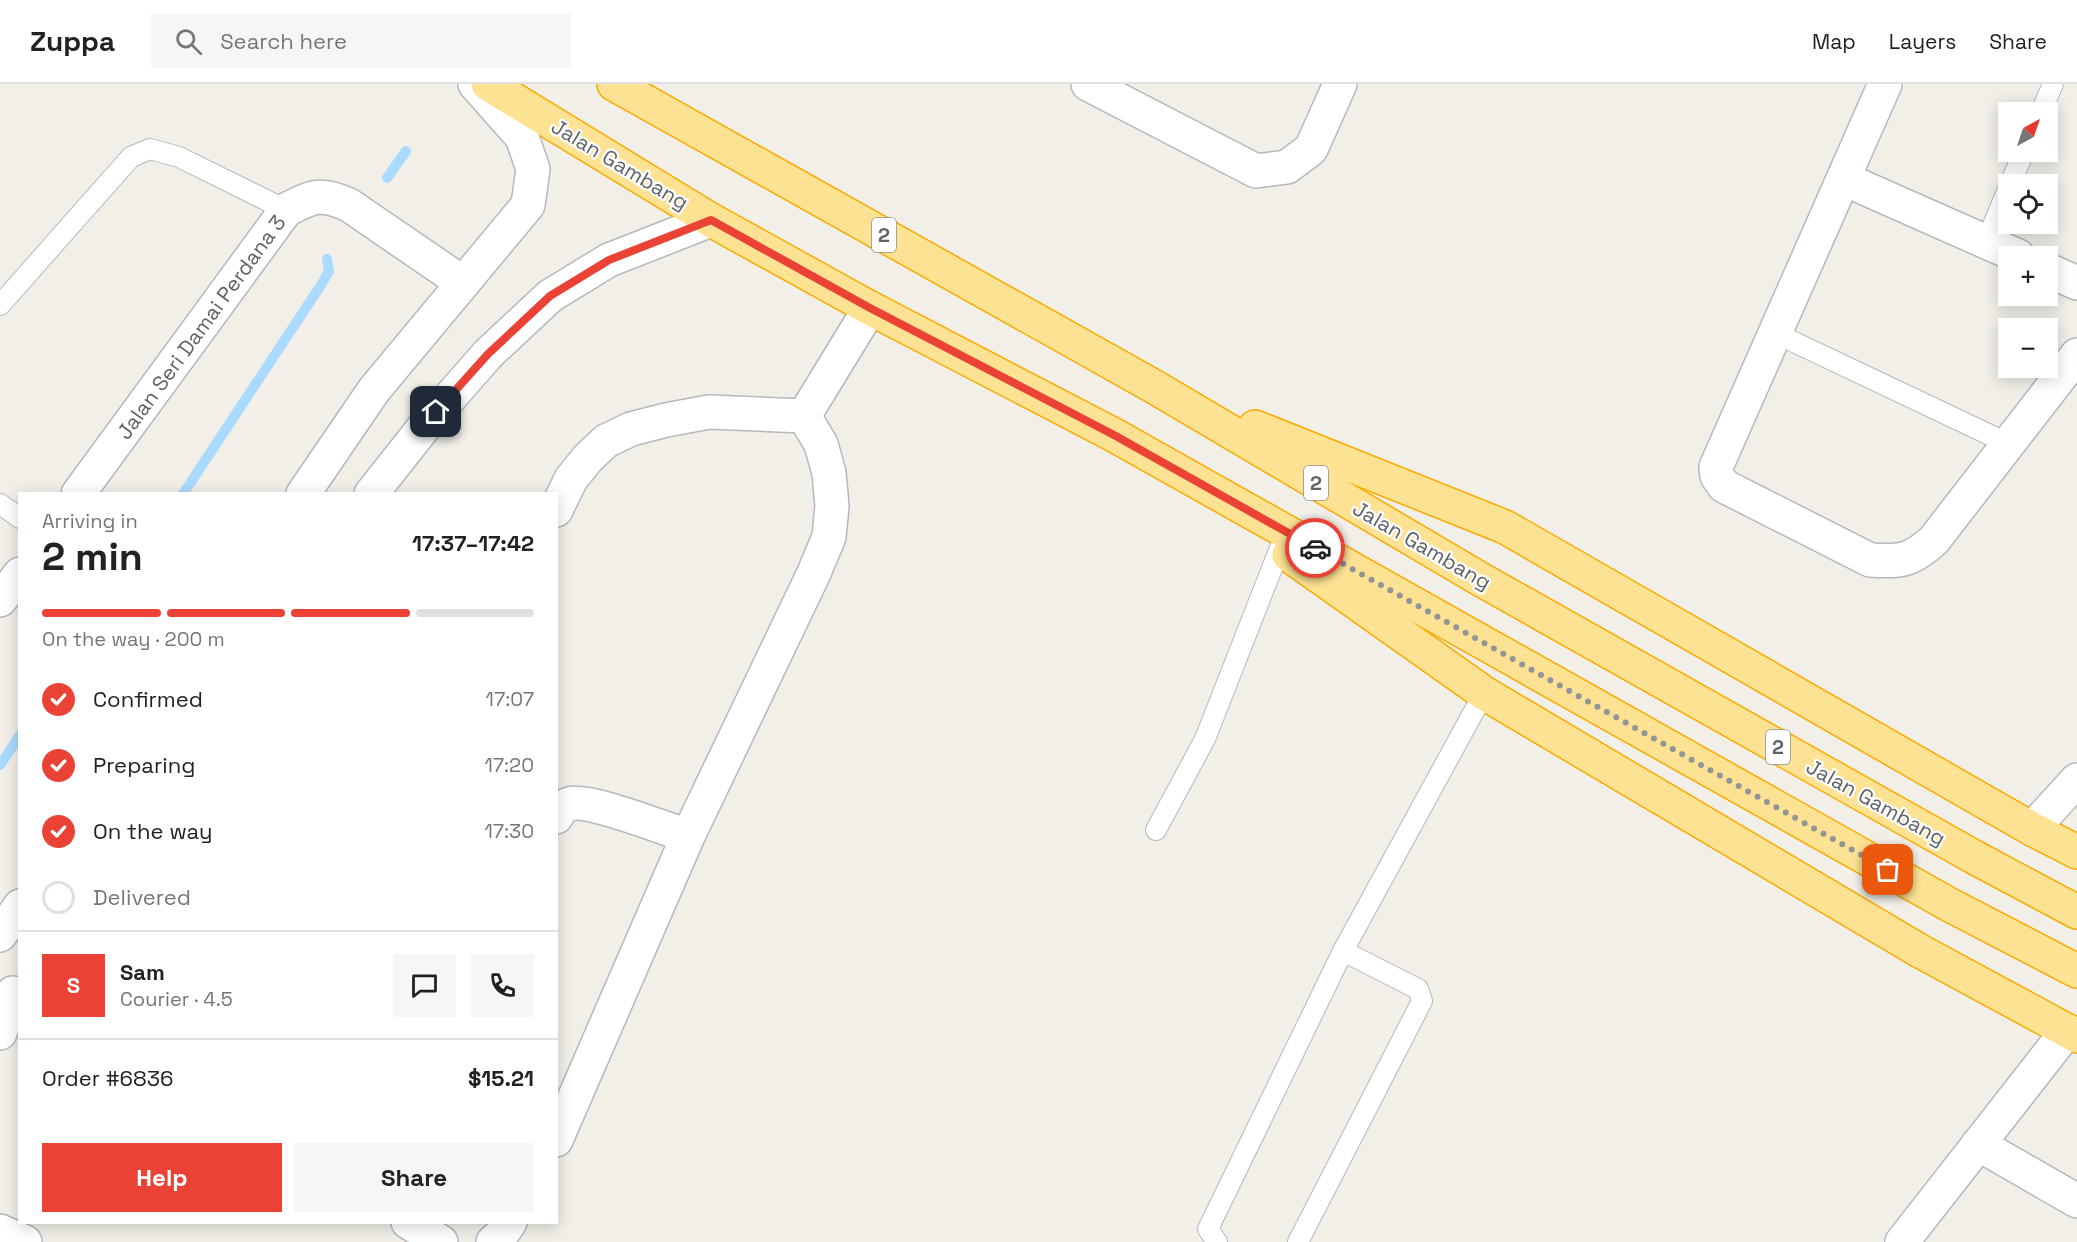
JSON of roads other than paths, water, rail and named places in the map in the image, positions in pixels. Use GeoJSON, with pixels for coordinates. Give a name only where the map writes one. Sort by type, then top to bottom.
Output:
{"type":"FeatureCollection","features":[{"type":"Feature","properties":{"kind":"highway","name":"Jalan Gambang"},"geometry":{"type":"LineString","coordinates":[[488,84],[711,220],[870,308],[1114,435],[1940,899],[2077,971]]}},
{"type":"Feature","properties":{"kind":"highway","name":"Jalan Gambang"},"geometry":{"type":"LineString","coordinates":[[614,84],[1153,386],[1480,579],[2077,912]]}},
{"type":"Feature","properties":{"kind":"highway"},"geometry":{"type":"LineString","coordinates":[[1153,386],[1505,528],[2032,829],[2077,852]]}},
{"type":"Feature","properties":{"kind":"highway"},"geometry":{"type":"LineString","coordinates":[[1114,435],[1280,548],[1484,693],[1920,951],[2072,1033]]}},
{"type":"Feature","properties":{"kind":"street"},"geometry":{"type":"LineString","coordinates":[[304,492],[374,390],[528,205],[533,169],[522,137],[475,84]]}},
{"type":"Feature","properties":{"kind":"street"},"geometry":{"type":"LineString","coordinates":[[1088,84],[1256,171],[1287,167],[1311,149],[1340,84]]}},
{"type":"Feature","properties":{"kind":"street"},"geometry":{"type":"LineString","coordinates":[[1885,84],[1716,467],[1717,476],[1724,486],[1870,560],[1890,561],[1910,558],[1923,551],[1934,540],[2077,355]]}},
{"type":"Feature","properties":{"kind":"street"},"geometry":{"type":"LineString","coordinates":[[1844,179],[1998,247]]}},
{"type":"Feature","properties":{"kind":"street","name":"Jalan Seri Damai Perdana 3"},"geometry":{"type":"LineString","coordinates":[[79,492],[286,210],[308,198],[332,197],[349,205],[463,283]]}},
{"type":"Feature","properties":{"kind":"street"},"geometry":{"type":"LineString","coordinates":[[373,492],[424,427],[488,354],[550,296],[609,260],[711,220]]}},
{"type":"Feature","properties":{"kind":"street"},"geometry":{"type":"LineString","coordinates":[[2058,274],[2077,283]]}},
{"type":"Feature","properties":{"kind":"street"},"geometry":{"type":"LineString","coordinates":[[804,416],[870,308]]}},
{"type":"Feature","properties":{"kind":"street"},"geometry":{"type":"LineString","coordinates":[[558,506],[571,479],[588,458],[606,441],[632,429],[709,412],[804,416]]}},
{"type":"Feature","properties":{"kind":"street"},"geometry":{"type":"LineString","coordinates":[[558,1135],[688,836],[829,537],[832,506],[829,473],[821,444],[804,416]]}},
{"type":"Feature","properties":{"kind":"street"},"geometry":{"type":"LineString","coordinates":[[0,600],[18,577]]}},
{"type":"Feature","properties":{"kind":"street"},"geometry":{"type":"LineString","coordinates":[[2032,829],[2077,780]]}},
{"type":"Feature","properties":{"kind":"street"},"geometry":{"type":"LineString","coordinates":[[558,813],[561,808],[570,803],[589,804],[688,836]]}},
{"type":"Feature","properties":{"kind":"street"},"geometry":{"type":"LineString","coordinates":[[0,935],[18,909]]}},
{"type":"Feature","properties":{"kind":"street"},"geometry":{"type":"LineString","coordinates":[[0,1033],[11,992]]}},
{"type":"Feature","properties":{"kind":"street"},"geometry":{"type":"LineString","coordinates":[[1902,1242],[1978,1144],[2072,1033]]}},
{"type":"Feature","properties":{"kind":"street"},"geometry":{"type":"LineString","coordinates":[[1978,1144],[2077,1201]]}},
{"type":"Feature","properties":{"kind":"street"},"geometry":{"type":"LineString","coordinates":[[411,1224],[441,1242]]}},
{"type":"Feature","properties":{"kind":"street"},"geometry":{"type":"LineString","coordinates":[[493,1242],[509,1224]]}},
{"type":"Feature","properties":{"kind":"lane"},"geometry":{"type":"LineString","coordinates":[[2045,102],[2053,84]]}},
{"type":"Feature","properties":{"kind":"lane"},"geometry":{"type":"LineString","coordinates":[[0,305],[131,157],[150,149],[179,157],[286,210]]}},
{"type":"Feature","properties":{"kind":"lane"},"geometry":{"type":"LineString","coordinates":[[1986,242],[1998,213]]}},
{"type":"Feature","properties":{"kind":"lane"},"geometry":{"type":"LineString","coordinates":[[1775,333],[2008,444]]}},
{"type":"Feature","properties":{"kind":"lane"},"geometry":{"type":"LineString","coordinates":[[0,504],[18,517]]}},
{"type":"Feature","properties":{"kind":"lane"},"geometry":{"type":"LineString","coordinates":[[1156,831],[1205,739],[1280,548]]}},
{"type":"Feature","properties":{"kind":"lane"},"geometry":{"type":"LineString","coordinates":[[1217,1242],[1208,1229],[1343,951],[1484,693]]}},
{"type":"Feature","properties":{"kind":"lane"},"geometry":{"type":"LineString","coordinates":[[1298,1242],[1422,1001],[1418,989],[1343,951]]}},
{"type":"Feature","properties":{"kind":"waterway"},"geometry":{"type":"LineString","coordinates":[[387,178],[406,151]]}},
{"type":"Feature","properties":{"kind":"waterway"},"geometry":{"type":"LineString","coordinates":[[184,492],[321,285],[329,271],[327,259]]}},
{"type":"Feature","properties":{"kind":"waterway"},"geometry":{"type":"LineString","coordinates":[[0,765],[18,738]]}}]}
